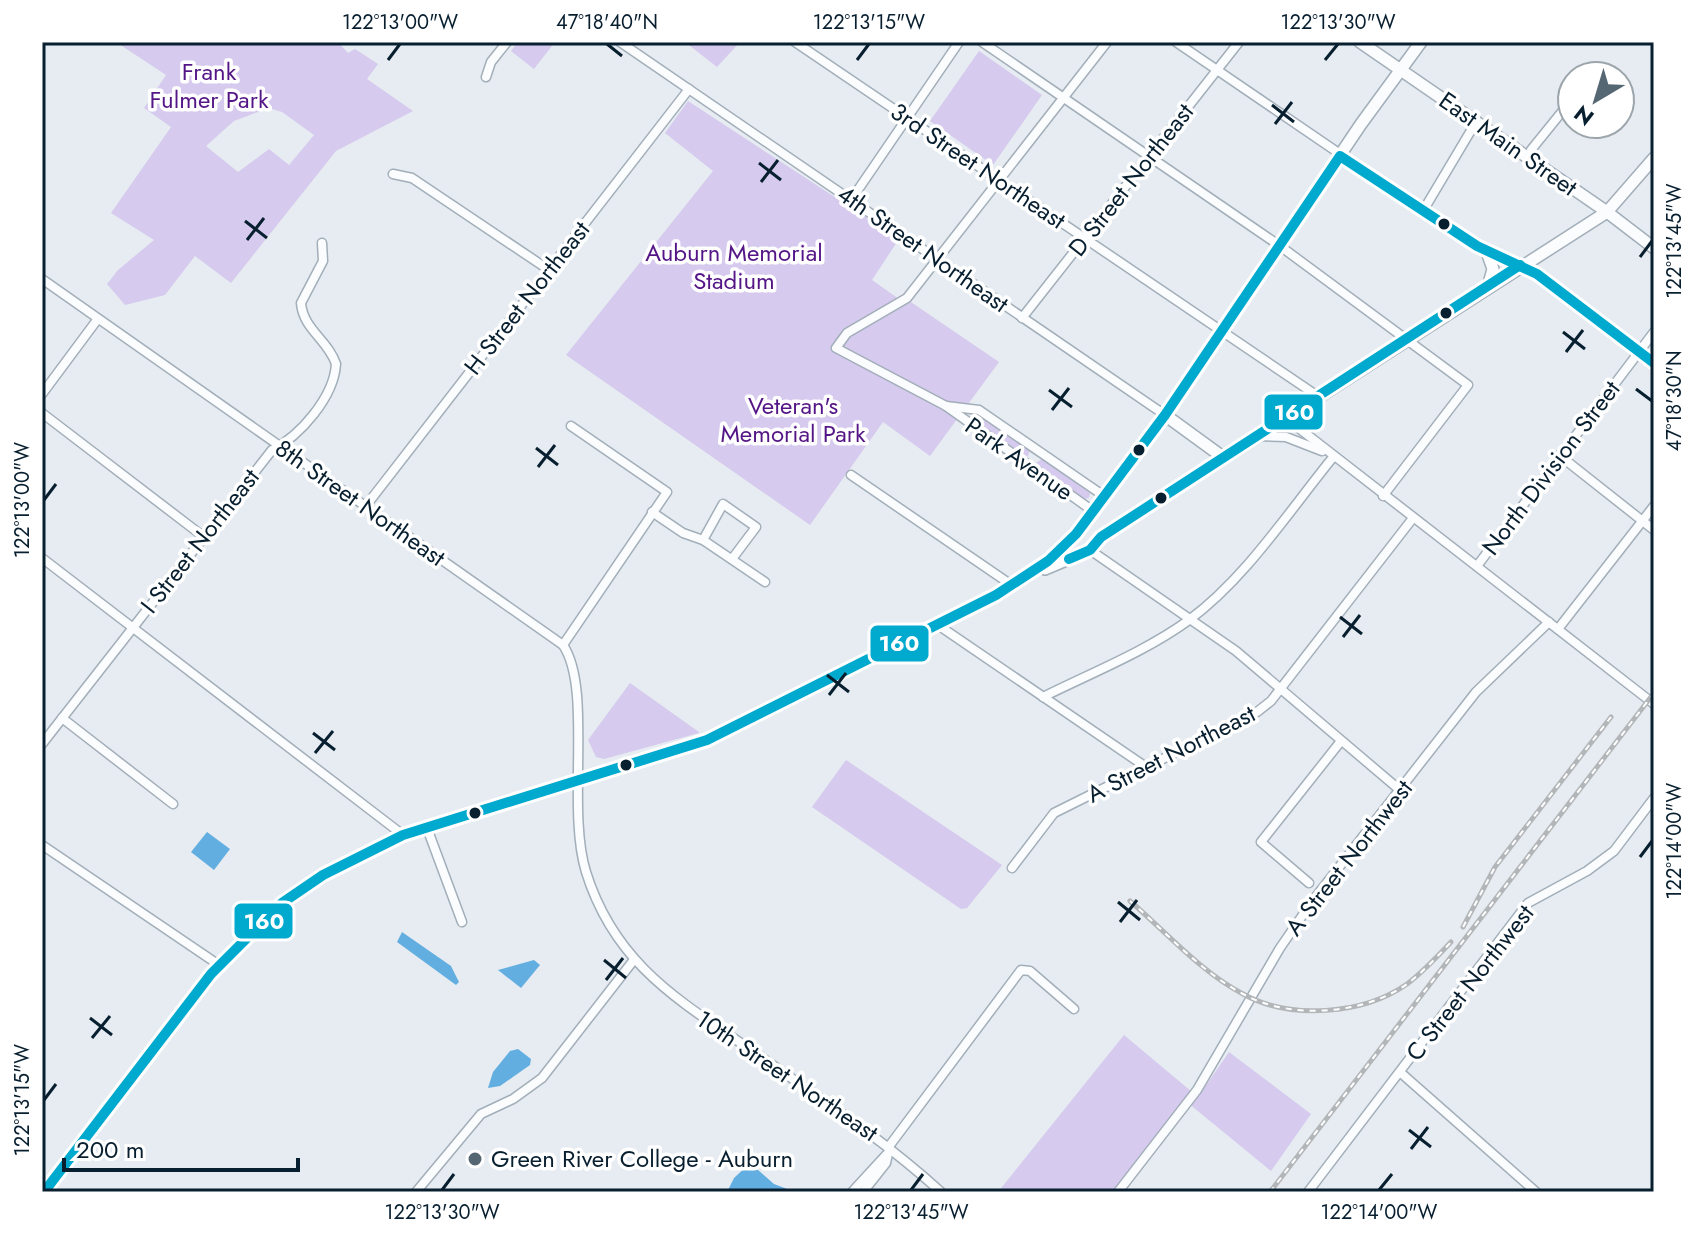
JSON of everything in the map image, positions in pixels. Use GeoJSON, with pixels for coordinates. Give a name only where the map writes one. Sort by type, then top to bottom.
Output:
{"type":"FeatureCollection","features":[{"type":"Feature","properties":{"kind":"main road","name":"East Main Street"},"geometry":{"type":"LineString","coordinates":[[1360,42],[1607,212],[1654,248]]}},
{"type":"Feature","properties":{"kind":"main road"},"geometry":{"type":"LineString","coordinates":[[44,1192],[219,965],[282,903],[323,875],[403,835],[695,745],[938,625],[1031,574],[1062,548],[1165,415],[1421,42]]}},
{"type":"Feature","properties":{"kind":"main road"},"geometry":{"type":"LineString","coordinates":[[1031,574],[1090,550],[1101,537],[1408,341],[1520,265],[1607,212],[1654,158]]}},
{"type":"Feature","properties":{"kind":"main road"},"geometry":{"type":"LineString","coordinates":[[1487,252],[1493,269],[1487,287]]}},
{"type":"Feature","properties":{"kind":"main road","name":"4th Street Northeast"},"geometry":{"type":"LineString","coordinates":[[1165,415],[1224,458]]}},
{"type":"Feature","properties":{"kind":"street"},"geometry":{"type":"LineString","coordinates":[[486,77],[491,62],[507,42]]}},
{"type":"Feature","properties":{"kind":"street","name":"4th Street Northeast"},"geometry":{"type":"LineString","coordinates":[[620,42],[1165,415]]}},
{"type":"Feature","properties":{"kind":"street","name":"3rd Street Northeast"},"geometry":{"type":"LineString","coordinates":[[795,42],[1319,397]]}},
{"type":"Feature","properties":{"kind":"street"},"geometry":{"type":"LineString","coordinates":[[851,200],[959,42]]}},
{"type":"Feature","properties":{"kind":"street"},"geometry":{"type":"LineString","coordinates":[[982,42],[1280,246],[1468,385],[1383,496]]}},
{"type":"Feature","properties":{"kind":"street"},"geometry":{"type":"LineString","coordinates":[[939,261],[1107,42]]}},
{"type":"Feature","properties":{"kind":"street"},"geometry":{"type":"LineString","coordinates":[[1176,42],[1423,211],[1487,252],[1537,274],[1654,363]]}},
{"type":"Feature","properties":{"kind":"street","name":"D Street Northeast"},"geometry":{"type":"LineString","coordinates":[[1022,318],[1239,42]]}},
{"type":"Feature","properties":{"kind":"street","name":"H Street Northeast"},"geometry":{"type":"LineString","coordinates":[[365,507],[689,89]]}},
{"type":"Feature","properties":{"kind":"street"},"geometry":{"type":"LineString","coordinates":[[1531,150],[1556,119]]}},
{"type":"Feature","properties":{"kind":"street"},"geometry":{"type":"LineString","coordinates":[[1423,211],[1476,122]]}},
{"type":"Feature","properties":{"kind":"street"},"geometry":{"type":"LineString","coordinates":[[393,174],[412,178],[549,270]]}},
{"type":"Feature","properties":{"kind":"street","name":"I Street Northeast"},"geometry":{"type":"LineString","coordinates":[[42,744],[272,450],[294,434],[332,385],[336,364],[307,323],[301,303],[323,261],[322,243]]}},
{"type":"Feature","properties":{"kind":"street","name":"Park Avenue"},"geometry":{"type":"LineString","coordinates":[[939,261],[901,304],[847,333],[836,348],[946,406],[1093,511]]}},
{"type":"Feature","properties":{"kind":"street","name":"8th Street Northeast"},"geometry":{"type":"LineString","coordinates":[[42,279],[563,645]]}},
{"type":"Feature","properties":{"kind":"street"},"geometry":{"type":"LineString","coordinates":[[42,394],[97,320]]}},
{"type":"Feature","properties":{"kind":"street","name":"North Division Street"},"geometry":{"type":"LineString","coordinates":[[1477,566],[1654,332]]}},
{"type":"Feature","properties":{"kind":"street","name":"Park Avenue"},"geometry":{"type":"LineString","coordinates":[[946,406],[979,410],[1104,496]]}},
{"type":"Feature","properties":{"kind":"street"},"geometry":{"type":"LineString","coordinates":[[42,413],[204,537]]}},
{"type":"Feature","properties":{"kind":"street"},"geometry":{"type":"LineString","coordinates":[[1287,419],[1654,704]]}},
{"type":"Feature","properties":{"kind":"street"},"geometry":{"type":"LineString","coordinates":[[571,426],[667,492],[563,645],[577,674],[575,782]]}},
{"type":"Feature","properties":{"kind":"street"},"geometry":{"type":"LineString","coordinates":[[1259,436],[1286,437],[1334,456]]}},
{"type":"Feature","properties":{"kind":"street"},"geometry":{"type":"LineString","coordinates":[[1029,467],[1040,451]]}},
{"type":"Feature","properties":{"kind":"street"},"geometry":{"type":"LineString","coordinates":[[1559,455],[1654,530]]}},
{"type":"Feature","properties":{"kind":"street"},"geometry":{"type":"LineString","coordinates":[[1043,697],[1191,619],[1231,581],[1334,456]]}},
{"type":"Feature","properties":{"kind":"street"},"geometry":{"type":"LineString","coordinates":[[851,475],[1013,586]]}},
{"type":"Feature","properties":{"kind":"street"},"geometry":{"type":"LineString","coordinates":[[703,540],[723,504],[756,527],[732,559]]}},
{"type":"Feature","properties":{"kind":"street"},"geometry":{"type":"LineString","coordinates":[[1558,629],[1654,506]]}},
{"type":"Feature","properties":{"kind":"street"},"geometry":{"type":"LineString","coordinates":[[652,512],[683,533],[703,540],[765,582]]}},
{"type":"Feature","properties":{"kind":"street","name":"A Street Northeast"},"geometry":{"type":"LineString","coordinates":[[1012,868],[1054,813],[1257,712],[1281,688],[1413,518]]}},
{"type":"Feature","properties":{"kind":"street"},"geometry":{"type":"LineString","coordinates":[[1090,550],[1191,619],[1281,688],[1401,791]]}},
{"type":"Feature","properties":{"kind":"street"},"geometry":{"type":"LineString","coordinates":[[42,558],[403,835]]}},
{"type":"Feature","properties":{"kind":"street","name":"A Street Northwest"},"geometry":{"type":"LineString","coordinates":[[1118,1192],[1191,1099],[1298,920],[1476,692],[1549,622]]}},
{"type":"Feature","properties":{"kind":"street"},"geometry":{"type":"LineString","coordinates":[[938,625],[1146,767]]}},
{"type":"Feature","properties":{"kind":"street"},"geometry":{"type":"LineString","coordinates":[[62,718],[173,804]]}},
{"type":"Feature","properties":{"kind":"street"},"geometry":{"type":"LineString","coordinates":[[1309,883],[1261,842],[1341,741]]}},
{"type":"Feature","properties":{"kind":"street","name":"10th Street Northeast"},"geometry":{"type":"LineString","coordinates":[[575,782],[579,838],[586,871],[606,918],[633,961],[696,1016],[890,1145],[941,1192]]}},
{"type":"Feature","properties":{"kind":"street","name":"C Street Northwest"},"geometry":{"type":"LineString","coordinates":[[1308,1192],[1528,903],[1587,871],[1614,851],[1654,798]]}},
{"type":"Feature","properties":{"kind":"street"},"geometry":{"type":"LineString","coordinates":[[427,828],[462,922]]}},
{"type":"Feature","properties":{"kind":"street"},"geometry":{"type":"LineString","coordinates":[[42,845],[219,965]]}},
{"type":"Feature","properties":{"kind":"street"},"geometry":{"type":"LineString","coordinates":[[416,1192],[481,1114],[513,1099],[542,1078],[633,961]]}},
{"type":"Feature","properties":{"kind":"street"},"geometry":{"type":"LineString","coordinates":[[852,1192],[886,1155],[890,1145],[1021,970],[1030,971],[1074,1009]]}},
{"type":"Feature","properties":{"kind":"street"},"geometry":{"type":"LineString","coordinates":[[1401,1073],[1536,1192]]}},
{"type":"Feature","properties":{"kind":"street"},"geometry":{"type":"LineString","coordinates":[[863,1192],[886,1163],[886,1155]]}},
{"type":"Feature","properties":{"kind":"green space","name":"Frank Fulmer Park"},"geometry":{"type":"Polygon","coordinates":[[[116,42],[338,42],[348,53],[355,49],[378,64],[367,79],[413,111],[336,151],[231,283],[195,256],[165,295],[125,305],[107,284],[118,270],[154,240],[111,213],[171,127],[144,108],[166,75],[116,42]],[[269,108],[234,121],[206,146],[238,172],[269,149],[289,165],[314,135],[282,112],[269,108]]]}},
{"type":"Feature","properties":{"kind":"green space"},"geometry":{"type":"Polygon","coordinates":[[[518,42],[555,42],[534,69],[511,51],[518,42]]]}},
{"type":"Feature","properties":{"kind":"green space"},"geometry":{"type":"Polygon","coordinates":[[[685,42],[740,42],[717,67],[685,42]]]}},
{"type":"Feature","properties":{"kind":"green space"},"geometry":{"type":"Polygon","coordinates":[[[979,51],[1042,95],[993,165],[930,121],[979,51]]]}},
{"type":"Feature","properties":{"kind":"green space"},"geometry":{"type":"Polygon","coordinates":[[[688,101],[899,239],[872,280],[899,299],[902,296],[999,362],[930,456],[883,422],[810,525],[566,355],[713,171],[665,133],[688,101]]]}},
{"type":"Feature","properties":{"kind":"green space"},"geometry":{"type":"Polygon","coordinates":[[[978,414],[1030,450],[1027,459],[970,419],[978,414]]]}},
{"type":"Feature","properties":{"kind":"green space"},"geometry":{"type":"Polygon","coordinates":[[[1042,459],[1090,493],[1089,498],[1084,499],[1038,468],[1036,463],[1042,459]]]}},
{"type":"Feature","properties":{"kind":"green space"},"geometry":{"type":"Polygon","coordinates":[[[630,683],[699,733],[604,759],[596,757],[588,740],[630,683]]]}},
{"type":"Feature","properties":{"kind":"green space"},"geometry":{"type":"Polygon","coordinates":[[[846,760],[1002,865],[967,908],[961,909],[812,807],[846,760]]]}},
{"type":"Feature","properties":{"kind":"green space"},"geometry":{"type":"Polygon","coordinates":[[[1124,1035],[1198,1097],[1229,1052],[1311,1114],[1271,1171],[1188,1103],[1117,1192],[998,1192],[1124,1035]]]}},
{"type":"Feature","properties":{"kind":"water"},"geometry":{"type":"Polygon","coordinates":[[[207,832],[230,849],[214,870],[191,852],[207,832]]]}},
{"type":"Feature","properties":{"kind":"water"},"geometry":{"type":"Polygon","coordinates":[[[402,932],[451,966],[459,982],[456,985],[397,942],[402,932]]]}},
{"type":"Feature","properties":{"kind":"water"},"geometry":{"type":"Polygon","coordinates":[[[534,960],[540,965],[521,988],[498,970],[534,960]]]}},
{"type":"Feature","properties":{"kind":"water"},"geometry":{"type":"Polygon","coordinates":[[[518,1049],[531,1059],[530,1065],[500,1086],[488,1088],[493,1072],[510,1051],[518,1049]]]}},
{"type":"Feature","properties":{"kind":"water"},"geometry":{"type":"Polygon","coordinates":[[[750,1163],[774,1184],[795,1192],[727,1192],[734,1178],[750,1163]]]}},
{"type":"Feature","properties":{"kind":"railway"},"geometry":{"type":"LineString","coordinates":[[1270,1192],[1654,693]]}},
{"type":"Feature","properties":{"kind":"railway"},"geometry":{"type":"LineString","coordinates":[[1463,927],[1495,867],[1611,717]]}},
{"type":"Feature","properties":{"kind":"railway"},"geometry":{"type":"LineString","coordinates":[[1130,901],[1213,975],[1243,994],[1282,1008],[1326,1010],[1369,1002],[1407,984],[1451,942]]}},
{"type":"Feature","properties":{"kind":"transit line","name":"160"},"geometry":{"type":"LineString","coordinates":[[44,1192],[211,974],[282,903],[323,875],[403,835],[707,740],[996,595],[1048,561],[1076,534],[1165,415],[1340,156],[1477,246],[1537,274],[1654,363]]}},
{"type":"Feature","properties":{"kind":"transit line","name":"160"},"geometry":{"type":"LineString","coordinates":[[1069,559],[1090,550],[1101,537],[1520,265]]}},
{"type":"Feature","properties":{"kind":"place","name":"Green River College - Auburn"},"geometry":{"type":"Point","coordinates":[475,1159]}},
{"type":"Feature","properties":{"kind":"park label","name":"Auburn Memorial Stadium"},"geometry":{"type":"Point","coordinates":[734,267]}},
{"type":"Feature","properties":{"kind":"park label","name":"Veteran's Memorial Park"},"geometry":{"type":"Point","coordinates":[793,420]}}]}
